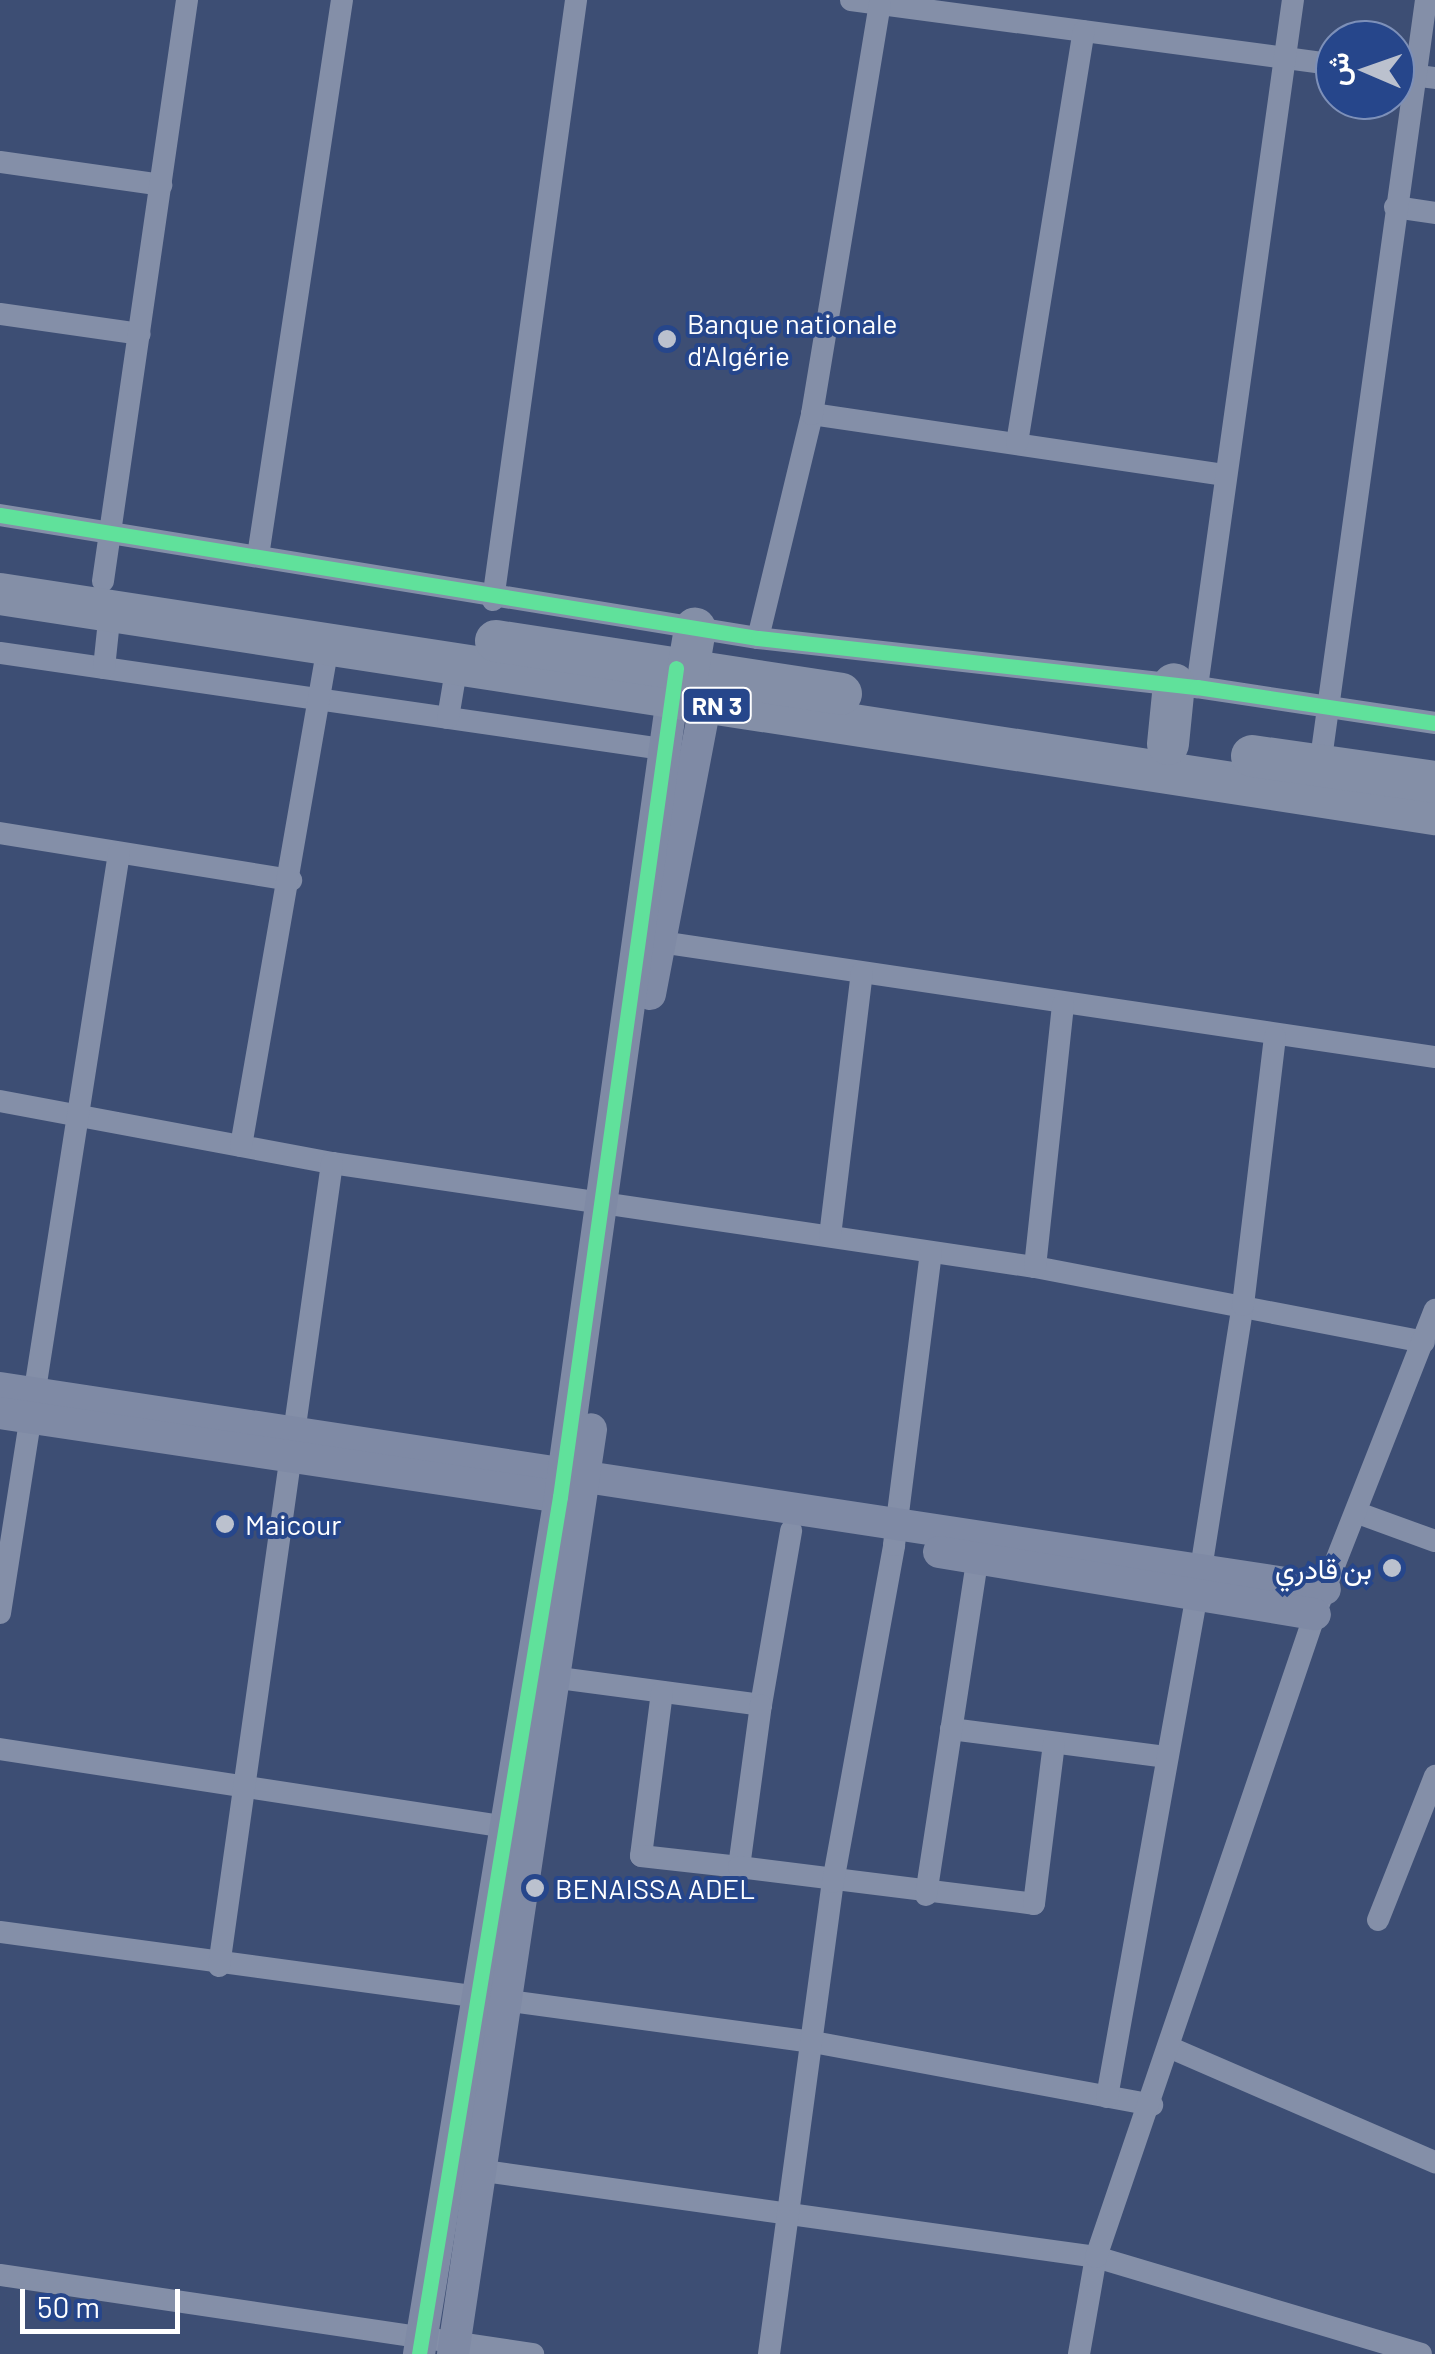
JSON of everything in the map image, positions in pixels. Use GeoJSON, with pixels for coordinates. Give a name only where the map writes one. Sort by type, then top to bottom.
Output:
{"type":"FeatureCollection","features":[{"type":"Feature","properties":{"kind":"highway","name":"RN 3"},"geometry":{"type":"LineString","coordinates":[[0,566],[106,596],[328,646],[457,664],[691,674],[1435,814]]}},
{"type":"Feature","properties":{"kind":"highway","name":"RN 3"},"geometry":{"type":"LineString","coordinates":[[0,594],[106,596],[691,674],[1435,782]]}},
{"type":"Feature","properties":{"kind":"highway"},"geometry":{"type":"LineString","coordinates":[[1168,744],[1186,686]]}},
{"type":"Feature","properties":{"kind":"street"},"geometry":{"type":"LineString","coordinates":[[104,668],[113,530],[186,0]]}},
{"type":"Feature","properties":{"kind":"street"},"geometry":{"type":"LineString","coordinates":[[258,556],[342,0]]}},
{"type":"Feature","properties":{"kind":"street"},"geometry":{"type":"LineString","coordinates":[[492,600],[576,0]]}},
{"type":"Feature","properties":{"kind":"street"},"geometry":{"type":"LineString","coordinates":[[852,0],[1315,63]]}},
{"type":"Feature","properties":{"kind":"street"},"geometry":{"type":"LineString","coordinates":[[1186,686],[1223,474],[1293,0]]}},
{"type":"Feature","properties":{"kind":"street"},"geometry":{"type":"LineString","coordinates":[[1320,766],[1426,0]]}},
{"type":"Feature","properties":{"kind":"street"},"geometry":{"type":"LineString","coordinates":[[758,638],[812,414],[880,5]]}},
{"type":"Feature","properties":{"kind":"street"},"geometry":{"type":"LineString","coordinates":[[1017,443],[1084,31]]}},
{"type":"Feature","properties":{"kind":"street"},"geometry":{"type":"LineString","coordinates":[[0,162],[160,185]]}},
{"type":"Feature","properties":{"kind":"street"},"geometry":{"type":"LineString","coordinates":[[1395,208],[1435,213]]}},
{"type":"Feature","properties":{"kind":"street"},"geometry":{"type":"LineString","coordinates":[[0,314],[140,334]]}},
{"type":"Feature","properties":{"kind":"street"},"geometry":{"type":"LineString","coordinates":[[812,414],[1223,474]]}},
{"type":"Feature","properties":{"kind":"street"},"geometry":{"type":"LineString","coordinates":[[0,516],[113,530],[492,600],[691,674]]}},
{"type":"Feature","properties":{"kind":"street"},"geometry":{"type":"LineString","coordinates":[[454,2349],[465,2168],[573,1488],[646,940],[663,750],[691,674],[758,638],[1186,686],[1435,723]]}},
{"type":"Feature","properties":{"kind":"street"},"geometry":{"type":"LineString","coordinates":[[241,1146],[328,646]]}},
{"type":"Feature","properties":{"kind":"street"},"geometry":{"type":"LineString","coordinates":[[0,653],[663,750]]}},
{"type":"Feature","properties":{"kind":"street"},"geometry":{"type":"LineString","coordinates":[[448,718],[457,664]]}},
{"type":"Feature","properties":{"kind":"street"},"geometry":{"type":"LineString","coordinates":[[646,940],[691,674]]}},
{"type":"Feature","properties":{"kind":"street"},"geometry":{"type":"LineString","coordinates":[[0,833],[290,880]]}},
{"type":"Feature","properties":{"kind":"street"},"geometry":{"type":"LineString","coordinates":[[0,1613],[21,1408],[119,853]]}},
{"type":"Feature","properties":{"kind":"street"},"geometry":{"type":"LineString","coordinates":[[646,940],[1275,1037],[1435,1057]]}},
{"type":"Feature","properties":{"kind":"street"},"geometry":{"type":"LineString","coordinates":[[830,1236],[862,974]]}},
{"type":"Feature","properties":{"kind":"street"},"geometry":{"type":"LineString","coordinates":[[1035,1267],[1064,1004]]}},
{"type":"Feature","properties":{"kind":"street"},"geometry":{"type":"LineString","coordinates":[[1107,2097],[1199,1582],[1243,1305],[1275,1037]]}},
{"type":"Feature","properties":{"kind":"street"},"geometry":{"type":"LineString","coordinates":[[0,1101],[332,1163],[1035,1267],[1424,1342]]}},
{"type":"Feature","properties":{"kind":"street"},"geometry":{"type":"LineString","coordinates":[[220,1966],[240,1787],[332,1163]]}},
{"type":"Feature","properties":{"kind":"street"},"geometry":{"type":"LineString","coordinates":[[769,2354],[833,1882],[894,1534],[931,1252]]}},
{"type":"Feature","properties":{"kind":"street"},"geometry":{"type":"LineString","coordinates":[[1080,2354],[1096,2257],[1152,2105],[1320,1601],[1435,1310]]}},
{"type":"Feature","properties":{"kind":"street"},"geometry":{"type":"LineString","coordinates":[[0,1388],[21,1408],[894,1534],[1320,1601]]}},
{"type":"Feature","properties":{"kind":"street"},"geometry":{"type":"LineString","coordinates":[[573,1488],[791,1531],[894,1534]]}},
{"type":"Feature","properties":{"kind":"street"},"geometry":{"type":"LineString","coordinates":[[1358,1513],[1435,1541]]}},
{"type":"Feature","properties":{"kind":"street"},"geometry":{"type":"LineString","coordinates":[[739,1866],[791,1531]]}},
{"type":"Feature","properties":{"kind":"street"},"geometry":{"type":"LineString","coordinates":[[926,1895],[979,1547]]}},
{"type":"Feature","properties":{"kind":"street"},"geometry":{"type":"LineString","coordinates":[[542,1676],[762,1705]]}},
{"type":"Feature","properties":{"kind":"street"},"geometry":{"type":"LineString","coordinates":[[662,1692],[641,1856],[739,1866],[926,1895],[1034,1904],[1054,1744]]}},
{"type":"Feature","properties":{"kind":"street"},"geometry":{"type":"LineString","coordinates":[[951,1729],[1167,1758]]}},
{"type":"Feature","properties":{"kind":"street"},"geometry":{"type":"LineString","coordinates":[[0,1749],[521,1829]]}},
{"type":"Feature","properties":{"kind":"street"},"geometry":{"type":"LineString","coordinates":[[1378,1920],[1435,1776]]}},
{"type":"Feature","properties":{"kind":"street"},"geometry":{"type":"LineString","coordinates":[[0,1932],[220,1966],[812,2042],[1152,2105]]}},
{"type":"Feature","properties":{"kind":"street"},"geometry":{"type":"LineString","coordinates":[[1171,2048],[1435,2162]]}},
{"type":"Feature","properties":{"kind":"street"},"geometry":{"type":"LineString","coordinates":[[465,2168],[1096,2257],[1421,2354]]}},
{"type":"Feature","properties":{"kind":"street"},"geometry":{"type":"LineString","coordinates":[[420,2346],[465,2168]]}},
{"type":"Feature","properties":{"kind":"street"},"geometry":{"type":"LineString","coordinates":[[0,2275],[420,2346],[533,2354]]}},
{"type":"Feature","properties":{"kind":"cycle path"},"geometry":{"type":"LineString","coordinates":[[0,515],[758,638],[1197,687],[1435,723]]}},
{"type":"Feature","properties":{"kind":"cycle path"},"geometry":{"type":"LineString","coordinates":[[419,2354],[560,1497],[676,668]]}},
{"type":"Feature","properties":{"kind":"place","name":"Banque nationale d'Algérie"},"geometry":{"type":"Point","coordinates":[667,339]}},
{"type":"Feature","properties":{"kind":"place","name":"Maicour"},"geometry":{"type":"Point","coordinates":[225,1524]}},
{"type":"Feature","properties":{"kind":"place","name":"بن قادري"},"geometry":{"type":"Point","coordinates":[1392,1568]}},
{"type":"Feature","properties":{"kind":"place","name":"BENAISSA ADEL"},"geometry":{"type":"Point","coordinates":[535,1888]}}]}
